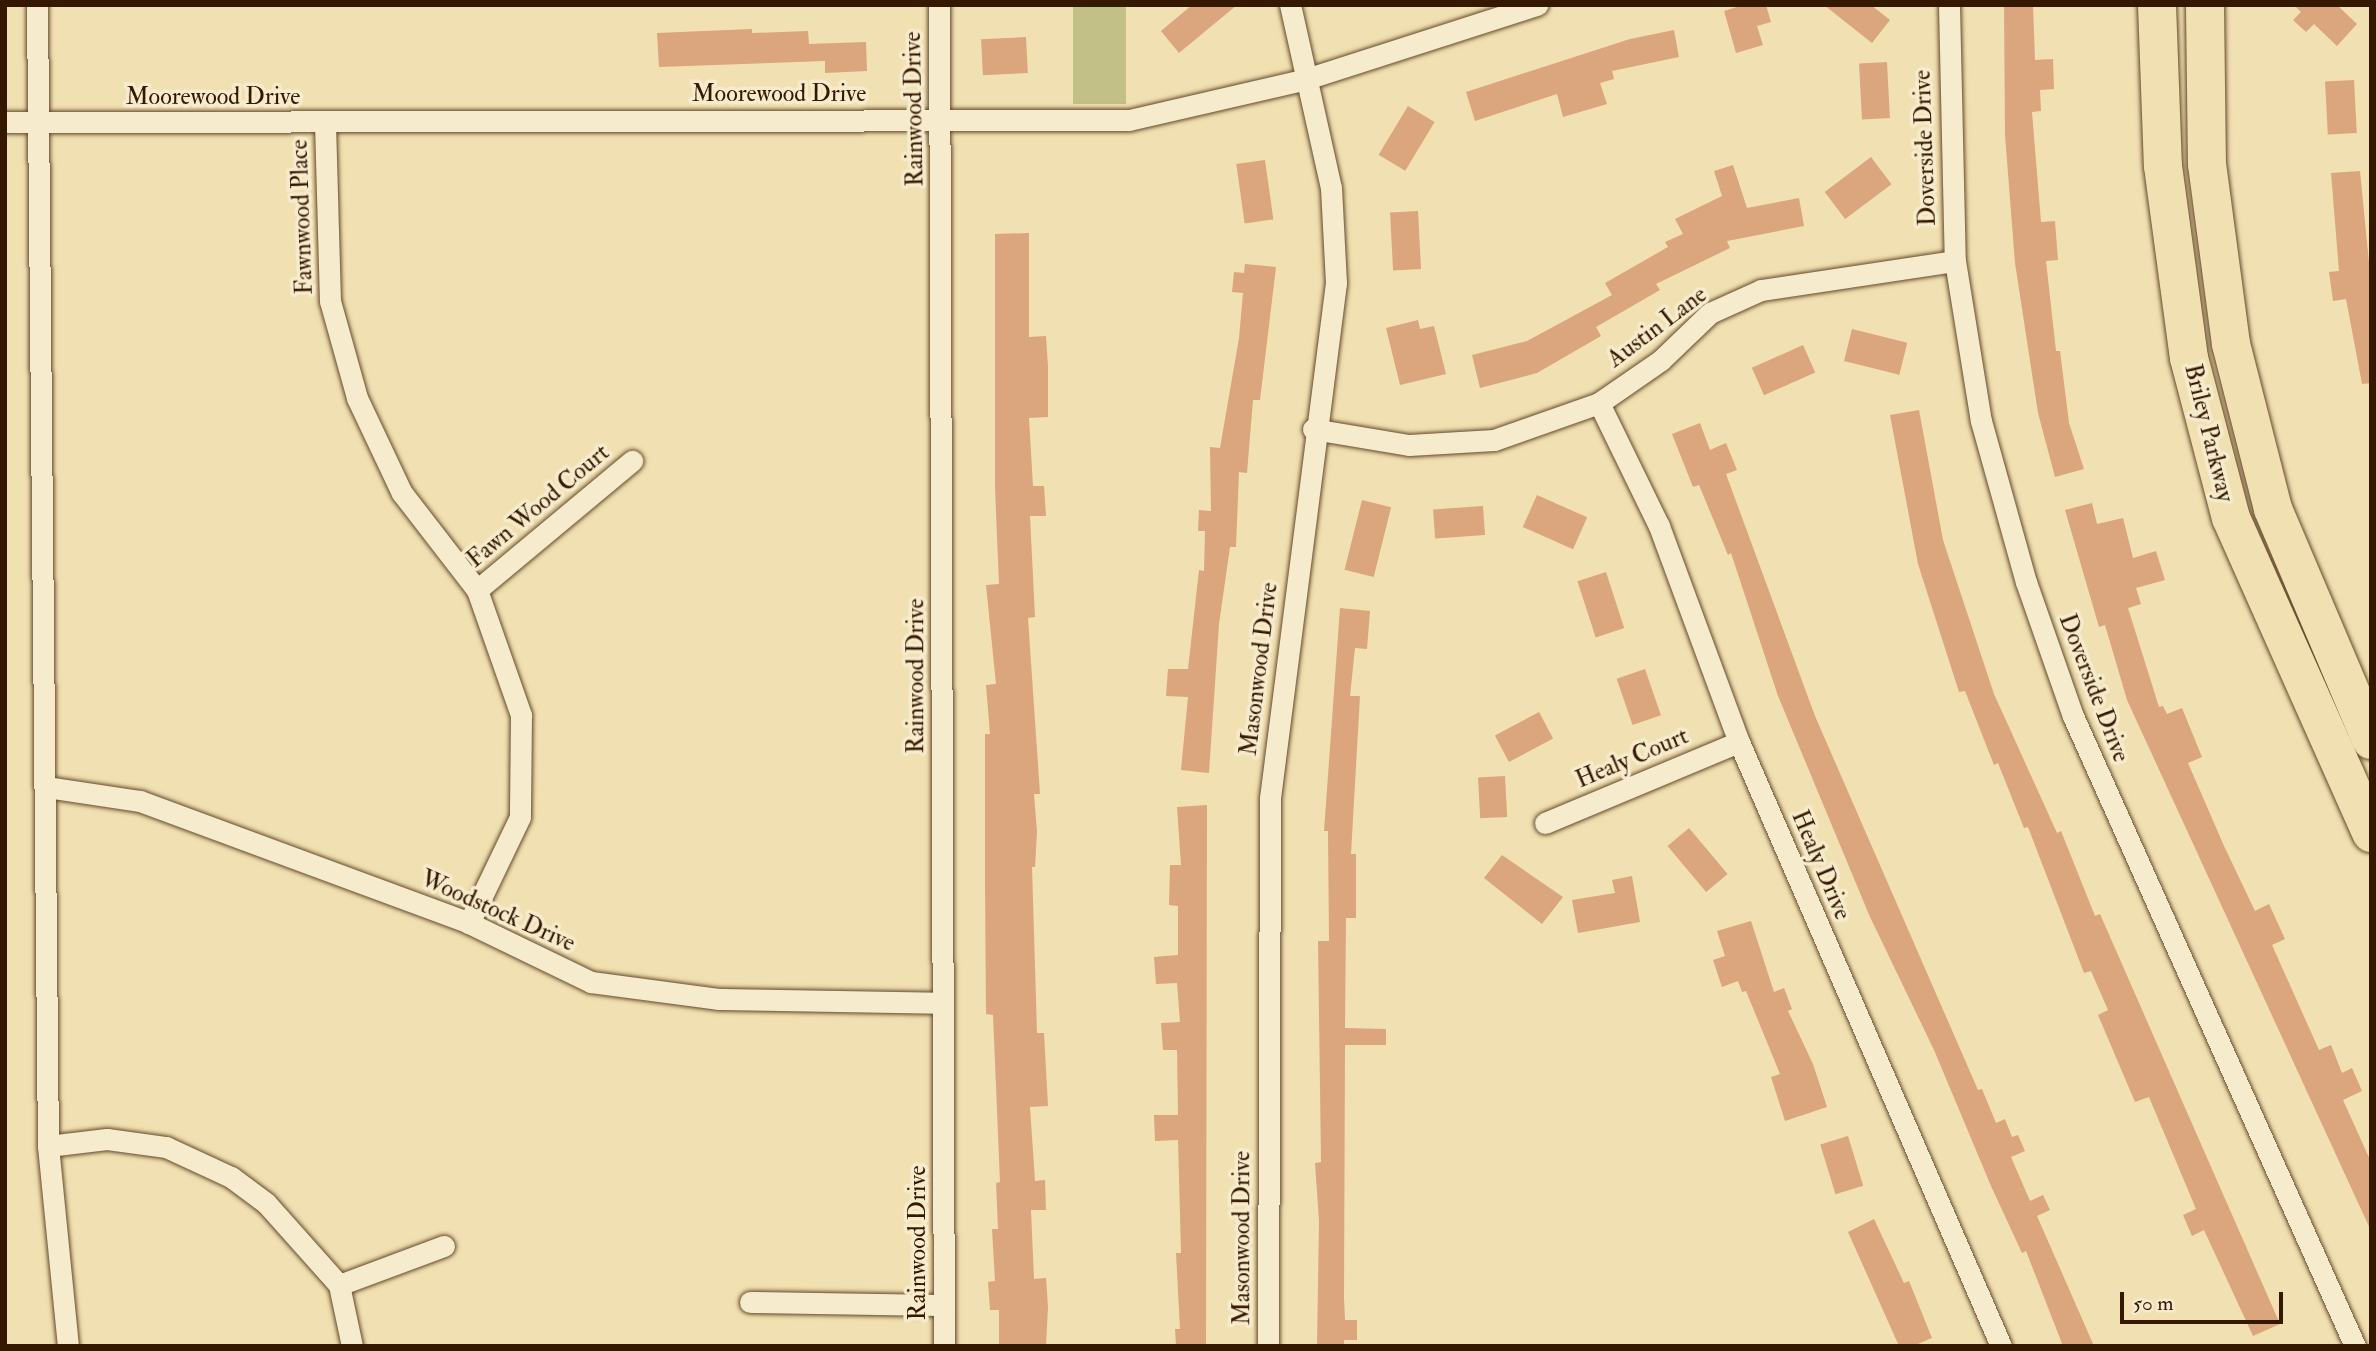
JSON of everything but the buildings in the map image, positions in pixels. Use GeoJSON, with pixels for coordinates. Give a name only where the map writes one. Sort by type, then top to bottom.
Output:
{"type":"FeatureCollection","features":[{"type":"Feature","properties":{"kind":"highway","name":"Briley Parkway"},"geometry":{"type":"LineString","coordinates":[[2157,5],[2163,166],[2196,384],[2231,518],[2371,833]]}},
{"type":"Feature","properties":{"kind":"highway","name":"Briley Parkway"},"geometry":{"type":"LineString","coordinates":[[2205,5],[2207,164],[2231,344],[2273,509],[2371,740]]}},
{"type":"Feature","properties":{"kind":"street"},"geometry":{"type":"LineString","coordinates":[[37,5],[35,122],[46,787],[48,1146],[68,1346]]}},
{"type":"Feature","properties":{"kind":"street","name":"Rainwood Drive"},"geometry":{"type":"LineString","coordinates":[[939,5],[942,119],[944,1346]]}},
{"type":"Feature","properties":{"kind":"street","name":"Masonwood Drive"},"geometry":{"type":"LineString","coordinates":[[1268,1346],[1270,798],[1313,429],[1336,283],[1331,188],[1290,5]]}},
{"type":"Feature","properties":{"kind":"street","name":"Moorewood Drive"},"geometry":{"type":"LineString","coordinates":[[5,122],[1129,120],[1306,79],[1537,5]]}},
{"type":"Feature","properties":{"kind":"street","name":"Doverside Drive"},"geometry":{"type":"LineString","coordinates":[[1949,5],[1955,261],[1981,421],[2026,582],[2073,716],[2355,1346]]}},
{"type":"Feature","properties":{"kind":"street","name":"Fawnwood Place"},"geometry":{"type":"LineString","coordinates":[[325,123],[330,301],[357,398],[402,493],[477,590],[522,715],[520,817],[469,923]]}},
{"type":"Feature","properties":{"kind":"street","name":"Austin Lane"},"geometry":{"type":"LineString","coordinates":[[1313,429],[1409,445],[1494,440],[1599,403],[1661,360],[1710,313],[1761,290],[1955,261]]}},
{"type":"Feature","properties":{"kind":"street","name":"Healy Drive"},"geometry":{"type":"LineString","coordinates":[[1599,403],[1659,526],[1739,742],[2001,1346]]}},
{"type":"Feature","properties":{"kind":"street","name":"Fawn Wood Court"},"geometry":{"type":"LineString","coordinates":[[477,590],[632,461]]}},
{"type":"Feature","properties":{"kind":"street","name":"Healy Court"},"geometry":{"type":"LineString","coordinates":[[1545,823],[1739,742]]}},
{"type":"Feature","properties":{"kind":"street","name":"Woodstock Drive"},"geometry":{"type":"LineString","coordinates":[[46,787],[140,801],[469,923],[591,982],[718,999],[943,1003]]}},
{"type":"Feature","properties":{"kind":"street"},"geometry":{"type":"LineString","coordinates":[[48,1146],[107,1139],[166,1147],[231,1177],[266,1203],[339,1285],[352,1346]]}},
{"type":"Feature","properties":{"kind":"street"},"geometry":{"type":"LineString","coordinates":[[339,1285],[444,1246]]}},
{"type":"Feature","properties":{"kind":"street"},"geometry":{"type":"LineString","coordinates":[[750,1302],[944,1305]]}},
{"type":"Feature","properties":{"kind":"shaded area"},"geometry":{"type":"Polygon","coordinates":[[[1073,5],[1126,5],[1126,104],[1073,104],[1073,5]]]}}]}
